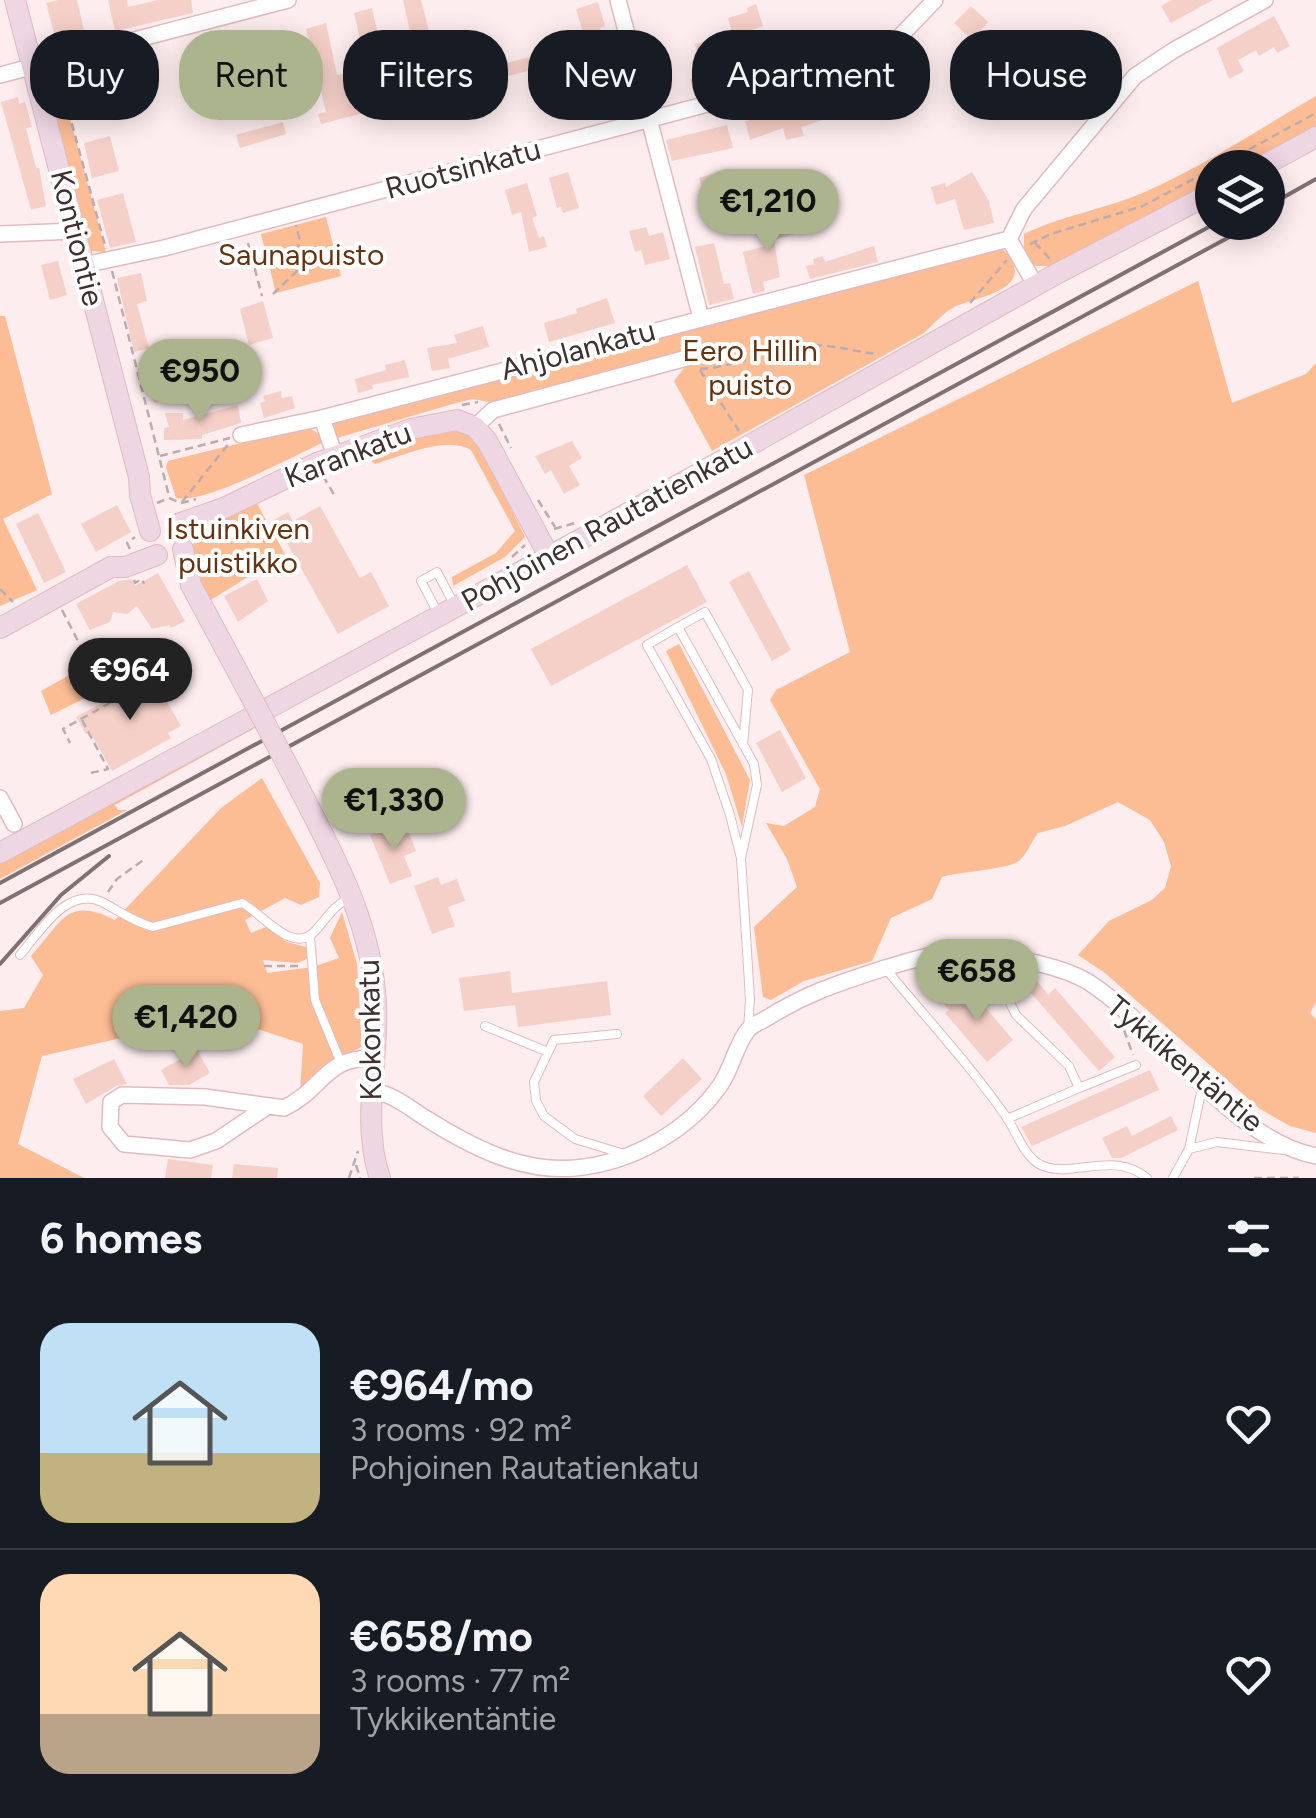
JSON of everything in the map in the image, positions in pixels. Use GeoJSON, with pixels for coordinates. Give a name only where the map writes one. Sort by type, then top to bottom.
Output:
{"type":"FeatureCollection","features":[{"type":"Feature","properties":{"kind":"street","name":"Kontiontie"},"geometry":{"type":"LineString","coordinates":[[15,0],[30,58]]}},
{"type":"Feature","properties":{"kind":"street"},"geometry":{"type":"LineString","coordinates":[[159,33],[288,0]]}},
{"type":"Feature","properties":{"kind":"street"},"geometry":{"type":"LineString","coordinates":[[618,0],[626,30]]}},
{"type":"Feature","properties":{"kind":"street","name":"Ruotsinkatu"},"geometry":{"type":"LineString","coordinates":[[672,114],[874,58],[899,40],[935,0]]}},
{"type":"Feature","properties":{"kind":"street"},"geometry":{"type":"LineString","coordinates":[[1036,286],[1013,246],[1024,209],[1135,76],[1262,1]]}},
{"type":"Feature","properties":{"kind":"street"},"geometry":{"type":"LineString","coordinates":[[0,75],[30,67]]}},
{"type":"Feature","properties":{"kind":"street","name":"Kontiontie"},"geometry":{"type":"LineString","coordinates":[[46,120],[139,477],[249,693]]}},
{"type":"Feature","properties":{"kind":"street"},"geometry":{"type":"LineString","coordinates":[[650,120],[701,318]]}},
{"type":"Feature","properties":{"kind":"street","name":"Ruotsinkatu"},"geometry":{"type":"LineString","coordinates":[[84,265],[650,120]]}},
{"type":"Feature","properties":{"kind":"street"},"geometry":{"type":"LineString","coordinates":[[1285,154],[1316,137]]}},
{"type":"Feature","properties":{"kind":"street","name":"Pohjoinen Rautatienkatu"},"geometry":{"type":"LineString","coordinates":[[0,853],[448,611],[544,547],[1195,202]]}},
{"type":"Feature","properties":{"kind":"street"},"geometry":{"type":"LineString","coordinates":[[0,234],[75,231]]}},
{"type":"Feature","properties":{"kind":"street","name":"Ahjolankatu"},"geometry":{"type":"LineString","coordinates":[[241,435],[322,418],[701,318],[1013,246]]}},
{"type":"Feature","properties":{"kind":"street"},"geometry":{"type":"LineString","coordinates":[[544,547],[487,440],[475,427],[493,410],[687,358]]}},
{"type":"Feature","properties":{"kind":"street"},"geometry":{"type":"LineString","coordinates":[[322,418],[335,456]]}},
{"type":"Feature","properties":{"kind":"street","name":"Karankatu"},"geometry":{"type":"LineString","coordinates":[[0,628],[112,567],[120,556],[335,456],[440,422],[457,420],[475,427]]}},
{"type":"Feature","properties":{"kind":"street","name":"Kokonkatu"},"geometry":{"type":"LineString","coordinates":[[249,693],[353,896],[372,967],[376,1058],[372,1177]]}},
{"type":"Feature","properties":{"kind":"street"},"geometry":{"type":"LineString","coordinates":[[0,798],[14,824]]}},
{"type":"Feature","properties":{"kind":"street","name":"Tykkikentäntie"},"geometry":{"type":"LineString","coordinates":[[748,1030],[818,988],[926,955],[966,954],[1072,974],[1090,983],[1252,1125],[1309,1155]]}},
{"type":"Feature","properties":{"kind":"street"},"geometry":{"type":"LineString","coordinates":[[374,1091],[390,1094],[456,1137],[511,1160],[539,1167],[574,1168],[627,1156],[673,1131],[698,1111],[722,1083],[748,1030]]}},
{"type":"Feature","properties":{"kind":"street"},"geometry":{"type":"LineString","coordinates":[[268,1106],[216,1140],[190,1150],[124,1144],[110,1127],[111,1102],[122,1095],[204,1097],[284,1108],[295,1103],[340,1062],[376,1058]]}},
{"type":"Feature","properties":{"kind":"lane"},"geometry":{"type":"LineString","coordinates":[[437,572],[448,611],[421,581],[437,572]]}},
{"type":"Feature","properties":{"kind":"lane"},"geometry":{"type":"LineString","coordinates":[[743,744],[748,690],[705,612],[647,645],[710,759],[741,858],[750,998],[748,1030]]}},
{"type":"Feature","properties":{"kind":"lane"},"geometry":{"type":"LineString","coordinates":[[678,626],[754,764],[757,785],[741,858]]}},
{"type":"Feature","properties":{"kind":"lane"},"geometry":{"type":"LineString","coordinates":[[20,956],[69,903],[89,898],[153,927],[242,904],[290,937],[310,936],[334,908],[353,896]]}},
{"type":"Feature","properties":{"kind":"lane"},"geometry":{"type":"LineString","coordinates":[[310,936],[315,1000],[340,1062]]}},
{"type":"Feature","properties":{"kind":"lane"},"geometry":{"type":"LineString","coordinates":[[1007,960],[1006,995],[1016,1015],[1068,1066],[1079,1088]]}},
{"type":"Feature","properties":{"kind":"lane"},"geometry":{"type":"LineString","coordinates":[[885,968],[1007,1118],[1030,1156],[1044,1167],[1108,1165],[1135,1168],[1147,1178]]}},
{"type":"Feature","properties":{"kind":"lane"},"geometry":{"type":"LineString","coordinates":[[485,1026],[548,1052]]}},
{"type":"Feature","properties":{"kind":"lane"},"geometry":{"type":"LineString","coordinates":[[617,1034],[554,1040],[534,1082],[536,1101],[544,1116],[575,1139],[627,1156]]}},
{"type":"Feature","properties":{"kind":"lane"},"geometry":{"type":"LineString","coordinates":[[1007,1118],[1136,1065]]}},
{"type":"Feature","properties":{"kind":"lane"},"geometry":{"type":"LineString","coordinates":[[1173,1178],[1189,1149],[1203,1084]]}},
{"type":"Feature","properties":{"kind":"lane"},"geometry":{"type":"LineString","coordinates":[[1189,1149],[1217,1142],[1309,1155]]}},
{"type":"Feature","properties":{"kind":"path"},"geometry":{"type":"LineString","coordinates":[[1247,150],[1316,113]]}},
{"type":"Feature","properties":{"kind":"path"},"geometry":{"type":"LineString","coordinates":[[971,302],[1013,246],[1143,206],[1195,178]]}},
{"type":"Feature","properties":{"kind":"path"},"geometry":{"type":"LineString","coordinates":[[273,294],[297,271],[299,238],[294,214]]}},
{"type":"Feature","properties":{"kind":"path"},"geometry":{"type":"LineString","coordinates":[[243,227],[262,296]]}},
{"type":"Feature","properties":{"kind":"path"},"geometry":{"type":"LineString","coordinates":[[741,434],[700,369],[726,368],[798,346],[825,345],[880,354],[862,364]]}},
{"type":"Feature","properties":{"kind":"path"},"geometry":{"type":"LineString","coordinates":[[159,456],[234,437],[168,536]]}},
{"type":"Feature","properties":{"kind":"path"},"geometry":{"type":"LineString","coordinates":[[508,560],[544,547],[556,528],[587,520]]}},
{"type":"Feature","properties":{"kind":"path"},"geometry":{"type":"LineString","coordinates":[[133,579],[144,584]]}},
{"type":"Feature","properties":{"kind":"path"},"geometry":{"type":"LineString","coordinates":[[0,603],[8,598]]}},
{"type":"Feature","properties":{"kind":"path"},"geometry":{"type":"LineString","coordinates":[[62,609],[110,703],[62,729],[70,743]]}},
{"type":"Feature","properties":{"kind":"path"},"geometry":{"type":"LineString","coordinates":[[81,719],[109,769],[86,774]]}},
{"type":"Feature","properties":{"kind":"path"},"geometry":{"type":"LineString","coordinates":[[102,902],[116,879],[146,858]]}},
{"type":"Feature","properties":{"kind":"path"},"geometry":{"type":"LineString","coordinates":[[264,966],[297,967],[313,962]]}},
{"type":"Feature","properties":{"kind":"path"},"geometry":{"type":"LineString","coordinates":[[1130,1017],[1122,1026],[1136,1065]]}},
{"type":"Feature","properties":{"kind":"path"},"geometry":{"type":"LineString","coordinates":[[349,1178],[359,1144]]}},
{"type":"Feature","properties":{"kind":"path"},"geometry":{"type":"LineString","coordinates":[[355,1161],[372,1177]]}},
{"type":"Feature","properties":{"kind":"path"},"geometry":{"type":"LineString","coordinates":[[1254,1178],[1299,1178]]}},
{"type":"Feature","properties":{"kind":"green space"},"geometry":{"type":"Polygon","coordinates":[[[1316,96],[1316,127],[1272,150],[1225,150],[1316,96]]]}},
{"type":"Feature","properties":{"kind":"green space"},"geometry":{"type":"Polygon","coordinates":[[[54,120],[70,120],[106,252],[90,251],[54,120]]]}},
{"type":"Feature","properties":{"kind":"green space"},"geometry":{"type":"Polygon","coordinates":[[[1195,167],[1195,192],[1049,266],[1035,266],[1024,254],[1024,234],[1169,181],[1195,167]]]}},
{"type":"Feature","properties":{"kind":"green space","name":"Saunapuisto"},"geometry":{"type":"Polygon","coordinates":[[[326,217],[341,276],[276,293],[261,234],[326,217]]]}},
{"type":"Feature","properties":{"kind":"green space","name":"Eero Hillin puisto"},"geometry":{"type":"Polygon","coordinates":[[[999,247],[1014,266],[1014,275],[1003,288],[954,307],[924,333],[712,451],[674,381],[691,359],[499,404],[473,399],[337,438],[333,435],[333,423],[339,419],[999,247]]]}},
{"type":"Feature","properties":{"kind":"green space"},"geometry":{"type":"Polygon","coordinates":[[[1198,281],[1232,403],[1306,374],[1316,363],[1316,1002],[1310,1013],[1316,1019],[1316,1133],[1290,1126],[1260,1109],[1105,973],[1078,955],[1109,921],[1152,900],[1165,888],[1171,866],[1164,842],[1150,820],[1118,802],[1065,826],[1038,833],[1023,857],[1014,863],[942,877],[932,899],[891,918],[872,961],[804,981],[771,1000],[763,997],[754,927],[797,887],[787,859],[766,823],[784,826],[815,807],[820,789],[770,700],[776,690],[850,652],[804,475],[1198,281]]]}},
{"type":"Feature","properties":{"kind":"green space"},"geometry":{"type":"Polygon","coordinates":[[[0,316],[5,316],[52,494],[3,519],[37,590],[0,606],[0,316]]]}},
{"type":"Feature","properties":{"kind":"green space"},"geometry":{"type":"Polygon","coordinates":[[[452,427],[477,439],[525,537],[505,557],[453,586],[452,577],[496,553],[515,531],[471,450],[437,446],[375,464],[364,455],[452,427]]]}},
{"type":"Feature","properties":{"kind":"green space"},"geometry":{"type":"Polygon","coordinates":[[[311,429],[319,434],[322,443],[227,487],[176,498],[166,467],[168,461],[311,429]]]}},
{"type":"Feature","properties":{"kind":"green space","name":"Istuinkiven puistikko"},"geometry":{"type":"Polygon","coordinates":[[[255,500],[285,554],[209,601],[189,563],[191,546],[226,516],[255,500]]]}},
{"type":"Feature","properties":{"kind":"green space"},"geometry":{"type":"Polygon","coordinates":[[[679,644],[750,780],[742,827],[726,774],[666,651],[679,644]]]}},
{"type":"Feature","properties":{"kind":"green space"},"geometry":{"type":"Polygon","coordinates":[[[73,673],[87,697],[51,715],[41,691],[73,673]]]}},
{"type":"Feature","properties":{"kind":"green space"},"geometry":{"type":"Polygon","coordinates":[[[251,727],[115,805],[118,810],[127,810],[0,879],[0,861],[251,727]]]}},
{"type":"Feature","properties":{"kind":"green space"},"geometry":{"type":"Polygon","coordinates":[[[262,778],[320,883],[319,897],[301,905],[285,898],[245,920],[251,933],[266,927],[287,942],[306,947],[309,958],[297,963],[263,960],[267,973],[313,967],[339,958],[330,938],[342,912],[357,964],[362,1047],[344,1055],[300,1093],[303,1044],[218,1016],[42,1056],[18,1144],[84,1178],[0,1178],[0,1011],[24,1008],[43,975],[31,956],[59,923],[75,912],[99,913],[115,920],[221,808],[262,778]]]}},
{"type":"Feature","properties":{"kind":"building"},"geometry":{"type":"Polygon","coordinates":[[[77,0],[84,30],[53,30],[46,3],[77,0]]]}},
{"type":"Feature","properties":{"kind":"building"},"geometry":{"type":"Polygon","coordinates":[[[108,0],[127,0],[128,7],[158,0],[191,0],[193,13],[115,30],[108,0]]]}},
{"type":"Feature","properties":{"kind":"building"},"geometry":{"type":"Polygon","coordinates":[[[403,0],[421,0],[429,30],[410,30],[403,0]]]}},
{"type":"Feature","properties":{"kind":"building"},"geometry":{"type":"Polygon","coordinates":[[[1172,0],[1213,0],[1171,23],[1161,6],[1172,0]]]}},
{"type":"Feature","properties":{"kind":"building"},"geometry":{"type":"Polygon","coordinates":[[[598,2],[605,26],[601,30],[582,30],[576,9],[598,2]]]}},
{"type":"Feature","properties":{"kind":"building"},"geometry":{"type":"Polygon","coordinates":[[[756,4],[763,26],[731,30],[728,18],[748,12],[747,8],[756,4]]]}},
{"type":"Feature","properties":{"kind":"building"},"geometry":{"type":"Polygon","coordinates":[[[971,6],[988,22],[981,30],[961,30],[954,23],[971,6]]]}},
{"type":"Feature","properties":{"kind":"building"},"geometry":{"type":"Polygon","coordinates":[[[372,8],[377,30],[358,30],[354,13],[372,8]]]}},
{"type":"Feature","properties":{"kind":"building"},"geometry":{"type":"Polygon","coordinates":[[[1274,16],[1290,46],[1277,53],[1274,47],[1259,56],[1256,50],[1238,60],[1244,71],[1229,79],[1217,48],[1274,16]]]}},
{"type":"Feature","properties":{"kind":"building"},"geometry":{"type":"Polygon","coordinates":[[[326,23],[337,75],[343,74],[343,118],[321,124],[326,112],[323,30],[306,29],[326,23]]]}},
{"type":"Feature","properties":{"kind":"building"},"geometry":{"type":"Polygon","coordinates":[[[528,58],[528,71],[508,76],[508,63],[528,58]]]}},
{"type":"Feature","properties":{"kind":"building"},"geometry":{"type":"Polygon","coordinates":[[[18,97],[19,104],[25,102],[32,127],[26,128],[46,206],[31,210],[1,102],[18,97]]]}},
{"type":"Feature","properties":{"kind":"building"},"geometry":{"type":"Polygon","coordinates":[[[823,120],[801,127],[804,136],[786,140],[783,128],[750,140],[745,121],[823,120]]]}},
{"type":"Feature","properties":{"kind":"building"},"geometry":{"type":"Polygon","coordinates":[[[283,122],[286,134],[240,148],[236,135],[283,122]]]}},
{"type":"Feature","properties":{"kind":"building"},"geometry":{"type":"Polygon","coordinates":[[[727,125],[733,148],[672,161],[666,140],[727,125]]]}},
{"type":"Feature","properties":{"kind":"building"},"geometry":{"type":"Polygon","coordinates":[[[110,136],[119,171],[92,178],[84,143],[110,136]]]}},
{"type":"Feature","properties":{"kind":"building"},"geometry":{"type":"Polygon","coordinates":[[[568,172],[579,208],[563,213],[561,207],[557,208],[549,178],[568,172]]]}},
{"type":"Feature","properties":{"kind":"building"},"geometry":{"type":"Polygon","coordinates":[[[972,172],[989,201],[994,223],[964,230],[955,199],[936,205],[931,187],[945,183],[946,187],[972,172]]]}},
{"type":"Feature","properties":{"kind":"building"},"geometry":{"type":"Polygon","coordinates":[[[715,173],[717,181],[724,179],[728,196],[719,198],[726,221],[713,224],[699,178],[715,173]]]}},
{"type":"Feature","properties":{"kind":"building"},"geometry":{"type":"Polygon","coordinates":[[[527,183],[537,216],[532,218],[547,247],[529,252],[521,212],[512,215],[505,190],[527,183]]]}},
{"type":"Feature","properties":{"kind":"building"},"geometry":{"type":"Polygon","coordinates":[[[123,193],[136,242],[110,248],[97,200],[123,193]]]}},
{"type":"Feature","properties":{"kind":"building"},"geometry":{"type":"Polygon","coordinates":[[[793,215],[798,233],[774,240],[780,277],[763,282],[765,291],[753,294],[743,252],[766,246],[761,228],[793,215]]]}},
{"type":"Feature","properties":{"kind":"building"},"geometry":{"type":"Polygon","coordinates":[[[646,227],[649,236],[663,232],[670,259],[645,265],[641,250],[635,252],[629,231],[646,227]]]}},
{"type":"Feature","properties":{"kind":"building"},"geometry":{"type":"Polygon","coordinates":[[[714,243],[724,284],[730,283],[734,299],[709,305],[695,247],[714,243]]]}},
{"type":"Feature","properties":{"kind":"building"},"geometry":{"type":"Polygon","coordinates":[[[874,246],[878,262],[810,279],[806,266],[814,264],[813,259],[823,256],[825,262],[874,246]]]}},
{"type":"Feature","properties":{"kind":"building"},"geometry":{"type":"Polygon","coordinates":[[[58,261],[67,295],[50,300],[41,265],[58,261]]]}},
{"type":"Feature","properties":{"kind":"building"},"geometry":{"type":"Polygon","coordinates":[[[141,273],[147,301],[137,304],[149,348],[134,352],[117,278],[141,273]]]}},
{"type":"Feature","properties":{"kind":"building"},"geometry":{"type":"Polygon","coordinates":[[[607,298],[615,323],[549,342],[544,323],[607,298]]]}},
{"type":"Feature","properties":{"kind":"building"},"geometry":{"type":"Polygon","coordinates":[[[263,301],[273,338],[249,345],[240,309],[263,301]]]}},
{"type":"Feature","properties":{"kind":"building"},"geometry":{"type":"Polygon","coordinates":[[[483,326],[489,347],[448,359],[450,368],[432,371],[427,348],[457,343],[454,335],[483,326]]]}},
{"type":"Feature","properties":{"kind":"building"},"geometry":{"type":"Polygon","coordinates":[[[165,358],[175,396],[154,403],[144,365],[165,358]]]}},
{"type":"Feature","properties":{"kind":"building"},"geometry":{"type":"Polygon","coordinates":[[[405,360],[409,377],[372,385],[373,389],[358,393],[355,379],[405,360]]]}},
{"type":"Feature","properties":{"kind":"building"},"geometry":{"type":"Polygon","coordinates":[[[281,391],[282,398],[292,396],[295,408],[264,418],[260,403],[265,401],[263,396],[281,391]]]}},
{"type":"Feature","properties":{"kind":"building"},"geometry":{"type":"Polygon","coordinates":[[[238,405],[241,423],[202,435],[202,439],[164,440],[164,428],[169,427],[165,413],[183,413],[183,420],[238,405]]]}},
{"type":"Feature","properties":{"kind":"building"},"geometry":{"type":"Polygon","coordinates":[[[572,441],[582,458],[569,466],[580,485],[564,494],[551,470],[545,474],[535,456],[572,441]]]}},
{"type":"Feature","properties":{"kind":"building"},"geometry":{"type":"Polygon","coordinates":[[[117,505],[131,532],[96,552],[81,524],[117,505]]]}},
{"type":"Feature","properties":{"kind":"building"},"geometry":{"type":"Polygon","coordinates":[[[320,506],[360,578],[371,572],[389,606],[338,634],[274,520],[288,512],[293,521],[320,506]]]}},
{"type":"Feature","properties":{"kind":"building"},"geometry":{"type":"Polygon","coordinates":[[[38,513],[66,572],[44,583],[16,524],[38,513]]]}},
{"type":"Feature","properties":{"kind":"building"},"geometry":{"type":"Polygon","coordinates":[[[687,565],[707,602],[551,686],[531,649],[687,565]]]}},
{"type":"Feature","properties":{"kind":"building"},"geometry":{"type":"Polygon","coordinates":[[[749,571],[791,650],[772,661],[729,582],[749,571]]]}},
{"type":"Feature","properties":{"kind":"building"},"geometry":{"type":"Polygon","coordinates":[[[158,573],[185,621],[171,628],[169,625],[152,629],[137,606],[127,614],[113,612],[110,622],[90,630],[76,604],[119,581],[132,579],[135,586],[158,573]]]}},
{"type":"Feature","properties":{"kind":"building"},"geometry":{"type":"Polygon","coordinates":[[[257,579],[268,601],[238,622],[224,596],[257,579]]]}},
{"type":"Feature","properties":{"kind":"building"},"geometry":{"type":"Polygon","coordinates":[[[152,676],[181,726],[168,733],[171,738],[112,771],[90,732],[86,734],[76,717],[152,676]]]}},
{"type":"Feature","properties":{"kind":"building"},"geometry":{"type":"Polygon","coordinates":[[[780,730],[806,778],[782,792],[756,743],[780,730]]]}},
{"type":"Feature","properties":{"kind":"building"},"geometry":{"type":"Polygon","coordinates":[[[391,827],[394,835],[408,830],[416,851],[404,856],[412,876],[390,884],[370,835],[391,827]]]}},
{"type":"Feature","properties":{"kind":"building"},"geometry":{"type":"Polygon","coordinates":[[[438,877],[441,885],[457,879],[465,901],[448,907],[455,926],[432,934],[414,886],[438,877]]]}},
{"type":"Feature","properties":{"kind":"building"},"geometry":{"type":"Polygon","coordinates":[[[510,971],[512,993],[607,981],[611,1015],[518,1027],[515,1005],[464,1011],[459,978],[510,971]]]}},
{"type":"Feature","properties":{"kind":"building"},"geometry":{"type":"Polygon","coordinates":[[[1034,977],[1048,995],[1055,988],[1115,1057],[1099,1071],[1031,993],[1018,1002],[1014,992],[1034,977]]]}},
{"type":"Feature","properties":{"kind":"building"},"geometry":{"type":"Polygon","coordinates":[[[961,988],[965,993],[970,989],[1013,1040],[987,1062],[945,1013],[949,1010],[943,1003],[961,988]]]}},
{"type":"Feature","properties":{"kind":"building"},"geometry":{"type":"Polygon","coordinates":[[[197,1050],[210,1073],[189,1085],[169,1085],[161,1070],[197,1050]]]}},
{"type":"Feature","properties":{"kind":"building"},"geometry":{"type":"Polygon","coordinates":[[[683,1058],[702,1079],[661,1116],[643,1096],[683,1058]]]}},
{"type":"Feature","properties":{"kind":"building"},"geometry":{"type":"Polygon","coordinates":[[[114,1059],[127,1084],[116,1086],[86,1104],[73,1079],[114,1059]]]}},
{"type":"Feature","properties":{"kind":"building"},"geometry":{"type":"Polygon","coordinates":[[[1150,1070],[1159,1090],[1032,1146],[1021,1127],[1150,1070]]]}},
{"type":"Feature","properties":{"kind":"building"},"geometry":{"type":"Polygon","coordinates":[[[1171,1116],[1178,1130],[1121,1158],[1112,1158],[1102,1138],[1127,1126],[1132,1136],[1171,1116]]]}},
{"type":"Feature","properties":{"kind":"building"},"geometry":{"type":"Polygon","coordinates":[[[168,1159],[213,1165],[211,1178],[165,1178],[168,1159]]]}},
{"type":"Feature","properties":{"kind":"building"},"geometry":{"type":"Polygon","coordinates":[[[234,1164],[278,1168],[277,1178],[232,1178],[234,1164]]]}},
{"type":"Feature","properties":{"kind":"railway"},"geometry":{"type":"LineString","coordinates":[[1285,196],[1316,179]]}},
{"type":"Feature","properties":{"kind":"railway"},"geometry":{"type":"LineString","coordinates":[[0,883],[1195,234]]}},
{"type":"Feature","properties":{"kind":"railway"},"geometry":{"type":"LineString","coordinates":[[0,903],[1224,240]]}},
{"type":"Feature","properties":{"kind":"railway"},"geometry":{"type":"LineString","coordinates":[[0,964],[61,895],[109,856]]}}]}
